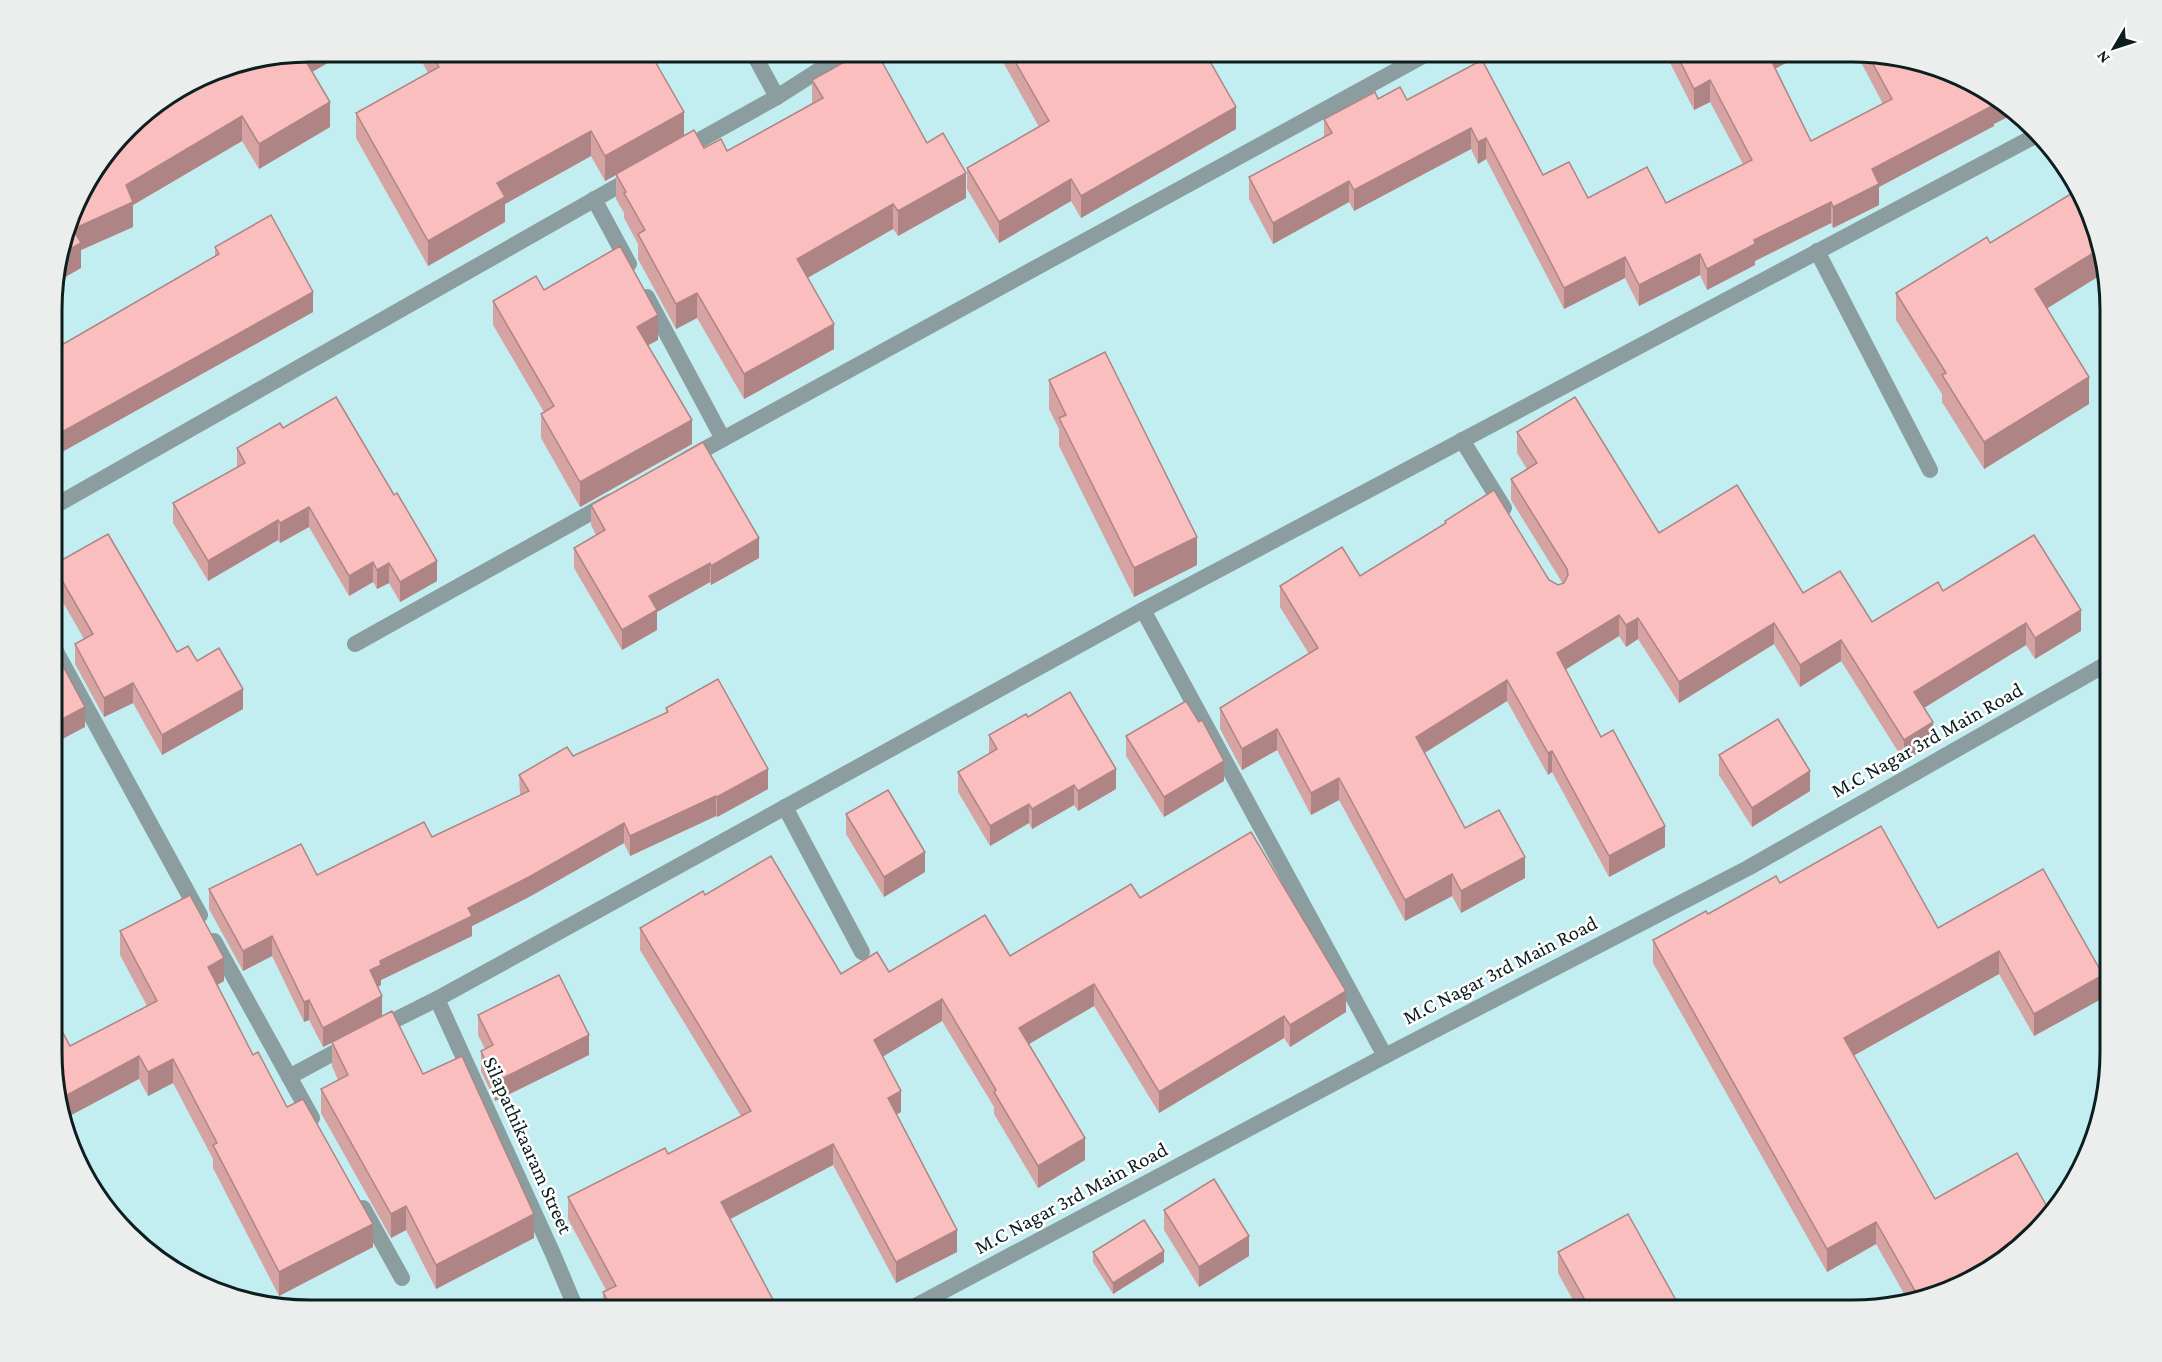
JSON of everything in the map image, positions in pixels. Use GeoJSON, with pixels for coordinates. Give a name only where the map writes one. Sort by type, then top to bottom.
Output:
{"type":"FeatureCollection","features":[{"type":"Feature","properties":{"kind":"street"},"geometry":{"type":"LineString","coordinates":[[758,62],[777,97]]}},
{"type":"Feature","properties":{"kind":"street"},"geometry":{"type":"LineString","coordinates":[[665,159],[777,97],[832,62]]}},
{"type":"Feature","properties":{"kind":"street"},"geometry":{"type":"LineString","coordinates":[[672,467],[1412,62]]}},
{"type":"Feature","properties":{"kind":"street"},"geometry":{"type":"LineString","coordinates":[[289,1077],[437,999],[1143,610],[2032,138]]}},
{"type":"Feature","properties":{"kind":"street"},"geometry":{"type":"LineString","coordinates":[[62,502],[645,171]]}},
{"type":"Feature","properties":{"kind":"street"},"geometry":{"type":"LineString","coordinates":[[594,199],[723,439]]}},
{"type":"Feature","properties":{"kind":"street"},"geometry":{"type":"LineString","coordinates":[[1817,251],[1930,471]]}},
{"type":"Feature","properties":{"kind":"street"},"geometry":{"type":"LineString","coordinates":[[1462,440],[1510,518]]}},
{"type":"Feature","properties":{"kind":"street"},"geometry":{"type":"LineString","coordinates":[[355,644],[621,496]]}},
{"type":"Feature","properties":{"kind":"street"},"geometry":{"type":"LineString","coordinates":[[1143,610],[1385,1056]]}},
{"type":"Feature","properties":{"kind":"street"},"geometry":{"type":"LineString","coordinates":[[62,662],[317,1127]]}},
{"type":"Feature","properties":{"kind":"street","name":"M.C Nagar 3rd Main Road"},"geometry":{"type":"LineString","coordinates":[[927,1300],[1385,1056],[1748,868],[2100,668]]}},
{"type":"Feature","properties":{"kind":"street"},"geometry":{"type":"LineString","coordinates":[[785,807],[862,952]]}},
{"type":"Feature","properties":{"kind":"street","name":"Silapathikaaram Street"},"geometry":{"type":"LineString","coordinates":[[437,999],[572,1300]]}},
{"type":"Feature","properties":{"kind":"street"},"geometry":{"type":"LineString","coordinates":[[357,1198],[402,1278]]}},
{"type":"Feature","properties":{"kind":"building"},"geometry":{"type":"Polygon","coordinates":[[[306,62],[330,102],[259,144],[242,116],[126,185],[133,202],[76,228],[95,185],[113,158],[134,134],[158,113],[185,95],[214,80],[261,66],[306,62]]]}},
{"type":"Feature","properties":{"kind":"building"},"geometry":{"type":"Polygon","coordinates":[[[436,62],[655,62],[684,112],[605,156],[591,131],[497,183],[505,197],[428,241],[356,113],[439,67],[436,62]]]}},
{"type":"Feature","properties":{"kind":"building"},"geometry":{"type":"Polygon","coordinates":[[[844,62],[882,62],[927,143],[943,133],[966,173],[898,211],[893,204],[797,259],[834,324],[744,374],[697,293],[676,304],[638,234],[645,230],[616,174],[694,130],[704,148],[721,139],[727,151],[823,98],[812,80],[844,62]]]}},
{"type":"Feature","properties":{"kind":"building"},"geometry":{"type":"Polygon","coordinates":[[[1015,62],[1210,62],[1236,107],[1081,196],[1071,179],[999,222],[967,168],[1049,121],[1015,62]]]}},
{"type":"Feature","properties":{"kind":"building"},"geometry":{"type":"Polygon","coordinates":[[[1478,62],[1483,62],[1543,175],[1569,162],[1588,198],[1647,167],[1666,203],[1752,160],[1710,80],[1694,89],[1680,62],[1772,62],[1811,141],[1892,99],[1872,62],[1901,66],[1948,80],[1993,105],[1872,169],[1879,184],[1833,207],[1831,202],[1754,240],[1755,244],[1707,269],[1700,254],[1639,285],[1625,257],[1564,288],[1486,138],[1478,142],[1471,128],[1354,190],[1349,181],[1273,223],[1249,177],[1332,133],[1324,119],[1375,92],[1378,99],[1400,87],[1407,100],[1478,62]]]}},
{"type":"Feature","properties":{"kind":"building"},"geometry":{"type":"Polygon","coordinates":[[[2072,194],[2082,214],[2094,253],[2035,289],[2089,377],[1984,442],[1942,375],[1946,373],[1896,293],[1987,237],[1990,243],[2072,194]]]}},
{"type":"Feature","properties":{"kind":"building"},"geometry":{"type":"Polygon","coordinates":[[[271,215],[313,292],[62,432],[62,345],[219,254],[215,247],[271,215]]]}},
{"type":"Feature","properties":{"kind":"building"},"geometry":{"type":"Polygon","coordinates":[[[74,232],[81,243],[69,250],[74,232]]]}},
{"type":"Feature","properties":{"kind":"building"},"geometry":{"type":"Polygon","coordinates":[[[620,246],[658,315],[637,327],[692,420],[580,482],[541,414],[554,406],[493,301],[536,276],[544,290],[620,246]]]}},
{"type":"Feature","properties":{"kind":"building"},"geometry":{"type":"Polygon","coordinates":[[[1105,352],[1197,537],[1134,568],[1059,418],[1066,415],[1049,380],[1105,352]]]}},
{"type":"Feature","properties":{"kind":"building"},"geometry":{"type":"Polygon","coordinates":[[[336,397],[394,495],[397,493],[437,561],[400,582],[389,563],[377,570],[373,562],[349,576],[309,507],[280,523],[278,520],[208,561],[173,503],[245,463],[237,448],[280,423],[283,428],[336,397]]]}},
{"type":"Feature","properties":{"kind":"building"},"geometry":{"type":"Polygon","coordinates":[[[1575,397],[1659,533],[1737,485],[1803,593],[1840,571],[1872,622],[1938,582],[1943,591],[2034,535],[2081,610],[2035,638],[2026,623],[1914,692],[1933,722],[1904,740],[1841,640],[1800,665],[1774,623],[1679,682],[1638,618],[1626,625],[1619,615],[1557,653],[1601,737],[1613,730],[1665,826],[1609,856],[1552,751],[1548,753],[1507,680],[1416,737],[1465,828],[1499,810],[1525,857],[1461,891],[1452,874],[1405,900],[1339,778],[1311,793],[1277,729],[1242,749],[1220,708],[1318,648],[1280,586],[1342,547],[1360,576],[1446,523],[1445,521],[1494,490],[1549,580],[1558,585],[1564,583],[1568,575],[1567,569],[1511,479],[1537,463],[1517,432],[1575,397]]]}},
{"type":"Feature","properties":{"kind":"building"},"geometry":{"type":"Polygon","coordinates":[[[703,442],[759,538],[711,566],[710,563],[649,596],[657,610],[622,630],[574,548],[605,530],[591,505],[703,442]]]}},
{"type":"Feature","properties":{"kind":"building"},"geometry":{"type":"Polygon","coordinates":[[[108,534],[177,652],[188,646],[197,661],[219,648],[243,689],[162,735],[133,683],[104,698],[75,644],[93,634],[62,581],[62,560],[108,534]]]}},
{"type":"Feature","properties":{"kind":"building"},"geometry":{"type":"Polygon","coordinates":[[[62,664],[85,707],[62,719],[62,664]]]}},
{"type":"Feature","properties":{"kind":"building"},"geometry":{"type":"Polygon","coordinates":[[[718,679],[768,769],[717,797],[630,836],[624,823],[529,877],[468,908],[472,916],[380,961],[381,965],[370,970],[382,996],[323,1028],[309,1000],[304,1002],[272,936],[243,951],[209,889],[301,844],[317,875],[424,822],[432,837],[529,791],[519,775],[567,747],[573,756],[668,712],[666,708],[718,679]]]}},
{"type":"Feature","properties":{"kind":"building"},"geometry":{"type":"Polygon","coordinates":[[[1070,692],[1116,769],[1078,791],[1074,785],[1032,809],[1029,804],[990,826],[958,772],[997,749],[989,735],[1026,714],[1028,717],[1070,692]]]}},
{"type":"Feature","properties":{"kind":"building"},"geometry":{"type":"Polygon","coordinates":[[[1186,701],[1199,722],[1202,720],[1224,761],[1164,797],[1126,736],[1186,701]]]}},
{"type":"Feature","properties":{"kind":"building"},"geometry":{"type":"Polygon","coordinates":[[[1778,719],[1810,771],[1752,808],[1719,755],[1778,719]]]}},
{"type":"Feature","properties":{"kind":"building"},"geometry":{"type":"Polygon","coordinates":[[[888,790],[925,852],[884,877],[846,814],[888,790]]]}},
{"type":"Feature","properties":{"kind":"building"},"geometry":{"type":"Polygon","coordinates":[[[1881,826],[1938,928],[2043,869],[2100,970],[2100,977],[2034,1014],[1999,951],[1844,1038],[1935,1199],[2017,1153],[2047,1206],[2028,1228],[2004,1249],[1977,1267],[1948,1282],[1916,1292],[1876,1222],[1827,1249],[1653,940],[1706,911],[1708,914],[1776,876],[1780,883],[1881,826]]]}},
{"type":"Feature","properties":{"kind":"building"},"geometry":{"type":"Polygon","coordinates":[[[1251,832],[1346,991],[1290,1025],[1284,1016],[1159,1092],[1094,984],[1019,1028],[1085,1138],[1038,1166],[942,999],[874,1040],[901,1091],[888,1098],[957,1230],[896,1262],[833,1144],[721,1202],[773,1300],[607,1300],[603,1292],[616,1286],[568,1197],[665,1148],[668,1154],[751,1111],[640,928],[703,891],[705,895],[771,856],[841,974],[877,952],[889,972],[985,915],[1010,956],[1131,884],[1140,898],[1251,832]]]}},
{"type":"Feature","properties":{"kind":"building"},"geometry":{"type":"Polygon","coordinates":[[[190,895],[224,958],[208,967],[253,1055],[258,1052],[287,1107],[303,1099],[373,1224],[279,1272],[213,1145],[217,1143],[173,1059],[148,1072],[139,1056],[65,1096],[62,1069],[62,1034],[70,1046],[157,1001],[120,931],[190,895]]]}},
{"type":"Feature","properties":{"kind":"building"},"geometry":{"type":"Polygon","coordinates":[[[559,975],[589,1035],[495,1082],[481,1051],[493,1045],[478,1015],[559,975]]]}},
{"type":"Feature","properties":{"kind":"building"},"geometry":{"type":"Polygon","coordinates":[[[392,1011],[423,1074],[462,1056],[534,1214],[436,1265],[406,1206],[391,1214],[321,1089],[348,1075],[332,1042],[392,1011]]]}},
{"type":"Feature","properties":{"kind":"building"},"geometry":{"type":"Polygon","coordinates":[[[1214,1179],[1249,1236],[1199,1267],[1164,1210],[1214,1179]]]}},
{"type":"Feature","properties":{"kind":"building"},"geometry":{"type":"Polygon","coordinates":[[[1628,1214],[1676,1300],[1585,1300],[1558,1252],[1628,1214]]]}},
{"type":"Feature","properties":{"kind":"building"},"geometry":{"type":"Polygon","coordinates":[[[1144,1220],[1164,1251],[1113,1283],[1093,1252],[1144,1220]]]}}]}
